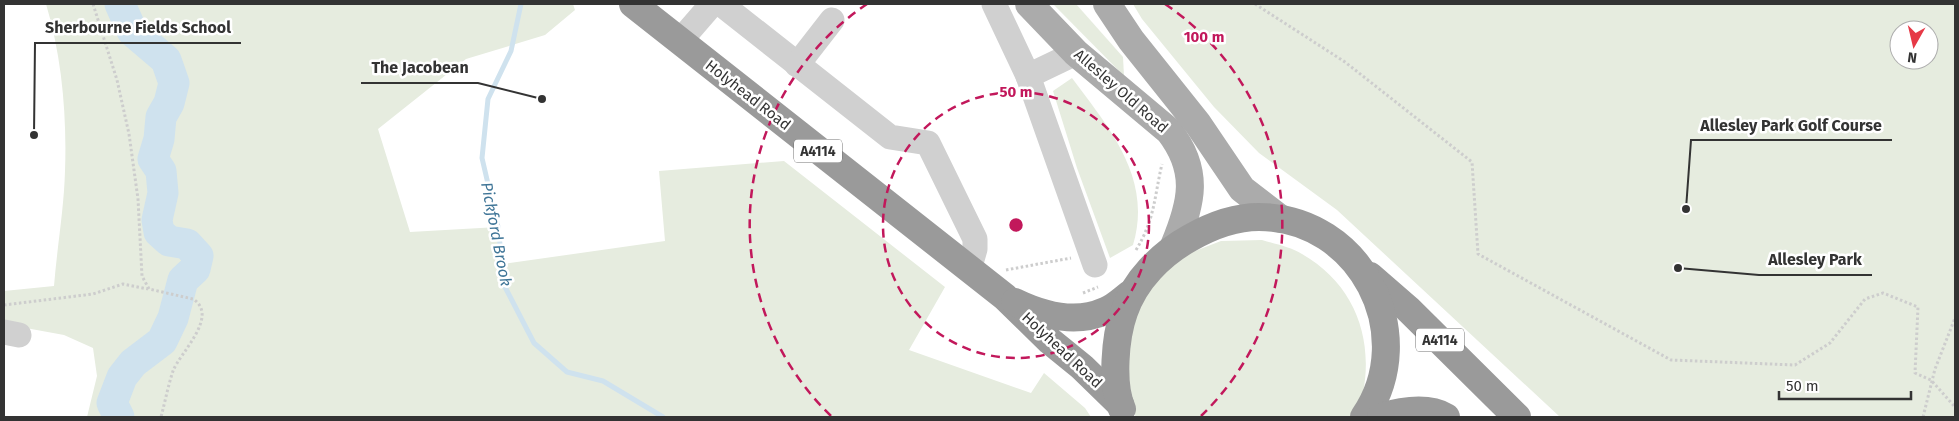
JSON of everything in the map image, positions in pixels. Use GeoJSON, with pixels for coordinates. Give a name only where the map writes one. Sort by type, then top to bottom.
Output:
{"type":"FeatureCollection","features":[{"type":"Feature","properties":{"kind":"highway","name":"Holyhead Road"},"geometry":{"type":"LineString","coordinates":[[633,4],[969,270],[1006,287],[1028,308],[1052,315],[1083,318],[1106,311],[1130,294]]}},
{"type":"Feature","properties":{"kind":"highway"},"geometry":{"type":"LineString","coordinates":[[1122,411],[1116,376],[1116,348],[1120,322],[1130,294],[1150,269],[1174,246],[1228,221],[1258,216],[1281,219],[1306,226],[1329,239],[1347,252],[1360,267],[1376,295],[1384,318],[1386,341],[1378,388],[1364,417]]}},
{"type":"Feature","properties":{"kind":"highway","name":"A4114"},"geometry":{"type":"LineString","coordinates":[[1360,267],[1408,309],[1517,417]]}},
{"type":"Feature","properties":{"kind":"highway","name":"Holyhead Road"},"geometry":{"type":"LineString","coordinates":[[1006,287],[1050,341],[1082,367],[1122,411]]}},
{"type":"Feature","properties":{"kind":"highway"},"geometry":{"type":"LineString","coordinates":[[1381,417],[1396,412],[1424,411],[1446,417]]}},
{"type":"Feature","properties":{"kind":"main road","name":"Allesley Old Road"},"geometry":{"type":"LineString","coordinates":[[1029,4],[1076,53],[1156,120],[1178,144],[1187,161],[1190,191],[1184,222],[1174,246]]}},
{"type":"Feature","properties":{"kind":"main road","name":"Allesley Old Road"},"geometry":{"type":"LineString","coordinates":[[1107,4],[1131,40],[1198,124],[1242,189],[1281,219]]}},
{"type":"Feature","properties":{"kind":"street"},"geometry":{"type":"LineString","coordinates":[[680,41],[712,4]]}},
{"type":"Feature","properties":{"kind":"street"},"geometry":{"type":"LineString","coordinates":[[721,4],[890,137],[928,143],[975,239],[976,249],[969,270]]}},
{"type":"Feature","properties":{"kind":"street"},"geometry":{"type":"LineString","coordinates":[[994,4],[1028,76],[1092,269]]}},
{"type":"Feature","properties":{"kind":"street"},"geometry":{"type":"LineString","coordinates":[[797,65],[832,20]]}},
{"type":"Feature","properties":{"kind":"street"},"geometry":{"type":"LineString","coordinates":[[1028,76],[1076,53]]}},
{"type":"Feature","properties":{"kind":"path"},"geometry":{"type":"LineString","coordinates":[[93,4],[117,80],[129,134],[138,199],[142,276],[149,289]]}},
{"type":"Feature","properties":{"kind":"path"},"geometry":{"type":"LineString","coordinates":[[1254,4],[1345,62],[1472,162],[1478,254],[1671,360],[1795,365],[1830,343],[1865,299],[1883,293],[1918,306],[1915,373],[1932,380],[1955,407]]}},
{"type":"Feature","properties":{"kind":"path"},"geometry":{"type":"LineString","coordinates":[[1131,258],[1147,232],[1155,207],[1158,181]]}},
{"type":"Feature","properties":{"kind":"path"},"geometry":{"type":"LineString","coordinates":[[1006,287],[1000,272],[1092,269],[1082,293],[1074,293]]}},
{"type":"Feature","properties":{"kind":"path"},"geometry":{"type":"LineString","coordinates":[[4,305],[92,294],[123,284],[168,292],[198,302],[200,325],[191,344],[173,370],[161,417]]}},
{"type":"Feature","properties":{"kind":"path"},"geometry":{"type":"LineString","coordinates":[[1922,417],[1932,380],[1955,318]]}},
{"type":"Feature","properties":{"kind":"shaded area"},"geometry":{"type":"Polygon","coordinates":[[[46,4],[573,4],[575,10],[545,35],[466,59],[378,129],[410,232],[498,227],[503,264],[665,241],[659,171],[784,161],[945,287],[909,350],[1031,393],[1044,373],[1085,408],[1091,417],[87,417],[97,376],[93,348],[64,335],[4,324],[4,291],[54,286],[62,214],[65,129],[60,66],[46,4]]]}},
{"type":"Feature","properties":{"kind":"shaded area"},"geometry":{"type":"Polygon","coordinates":[[[1053,4],[1076,4],[1123,57],[1124,76],[1053,4]]]}},
{"type":"Feature","properties":{"kind":"shaded area"},"geometry":{"type":"Polygon","coordinates":[[[1133,4],[1955,4],[1955,417],[1560,417],[1337,210],[1259,153],[1214,107],[1142,19],[1133,4]]]}},
{"type":"Feature","properties":{"kind":"shaded area"},"geometry":{"type":"Polygon","coordinates":[[[1072,78],[1113,135],[1124,155],[1132,176],[1137,198],[1138,221],[1133,245],[1110,258],[1077,168],[1053,91],[1072,78]]]}},
{"type":"Feature","properties":{"kind":"shaded area"},"geometry":{"type":"Polygon","coordinates":[[[1262,240],[1293,249],[1320,266],[1335,280],[1347,296],[1356,313],[1362,332],[1366,372],[1362,396],[1352,417],[1136,417],[1125,396],[1129,318],[1150,282],[1182,256],[1221,241],[1262,240]]]}},
{"type":"Feature","properties":{"kind":"waterway"},"geometry":{"type":"LineString","coordinates":[[119,417],[112,403],[122,377],[133,363],[162,341],[173,318],[183,280],[195,269],[198,256],[187,244],[169,241],[159,232],[157,220],[163,193],[161,171],[153,159],[159,139],[161,117],[169,103],[174,83],[166,60],[132,31],[120,4]]}},
{"type":"Feature","properties":{"kind":"waterway","name":"Pickford Brook"},"geometry":{"type":"LineString","coordinates":[[521,4],[511,51],[488,99],[482,158],[498,227],[505,287],[534,343],[567,372],[603,381],[663,417]]}},
{"type":"Feature","properties":{"kind":"place","name":"The Jacobean"},"geometry":{"type":"Point","coordinates":[542,99]}},
{"type":"Feature","properties":{"kind":"place","name":"Sherbourne Fields School"},"geometry":{"type":"Point","coordinates":[34,135]}},
{"type":"Feature","properties":{"kind":"place","name":"Allesley Park Golf Course"},"geometry":{"type":"Point","coordinates":[1686,209]}},
{"type":"Feature","properties":{"kind":"place","name":"Allesley Park"},"geometry":{"type":"Point","coordinates":[1678,268]}}]}
